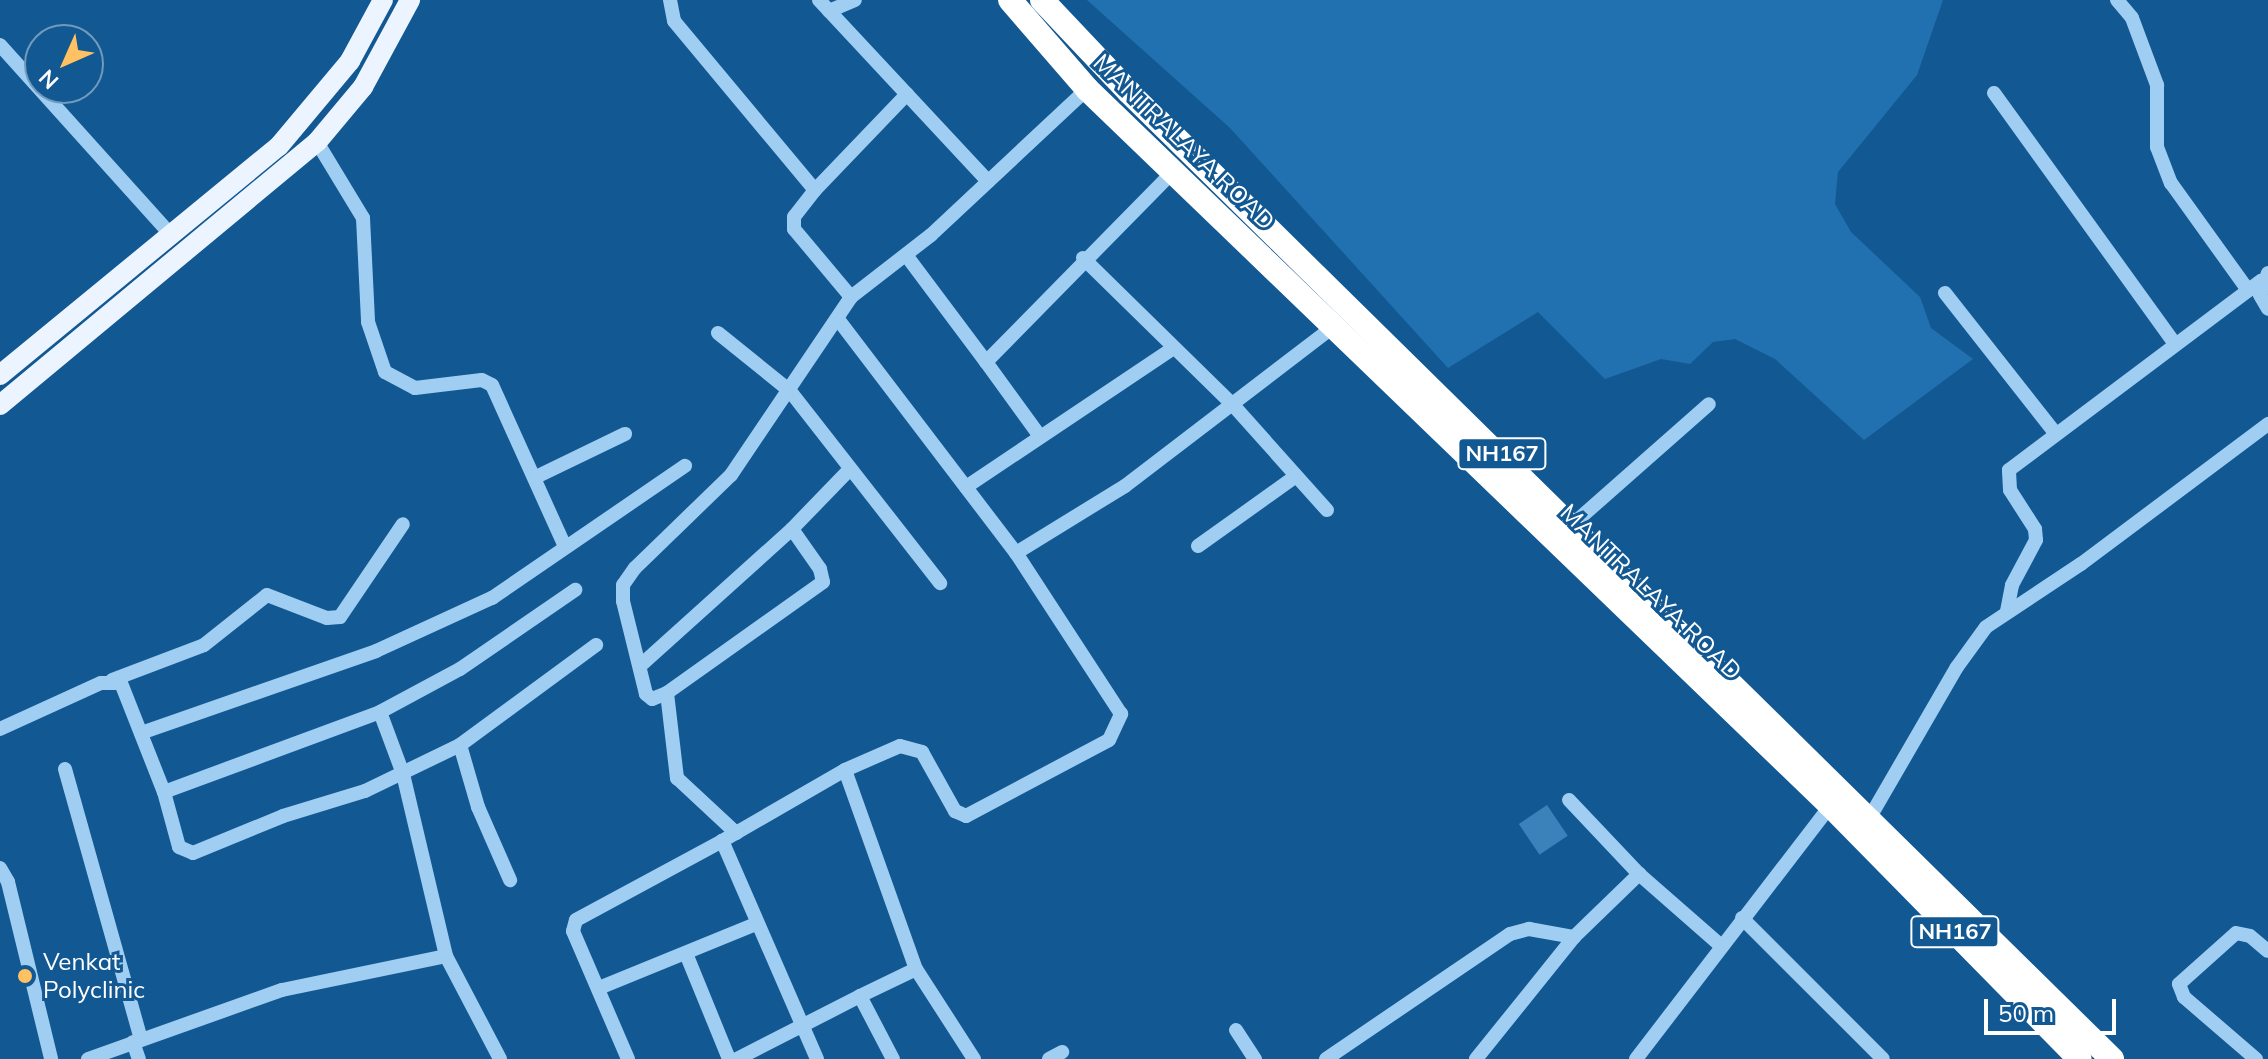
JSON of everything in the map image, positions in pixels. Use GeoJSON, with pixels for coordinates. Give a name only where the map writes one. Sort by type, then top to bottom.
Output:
{"type":"FeatureCollection","features":[{"type":"Feature","properties":{"kind":"highway","name":"MANTRALAYA ROAD"},"geometry":{"type":"LineString","coordinates":[[1010,0],[1087,89],[1836,798],[2080,1059]]}},
{"type":"Feature","properties":{"kind":"highway","name":"NH167"},"geometry":{"type":"LineString","coordinates":[[1042,0],[1129,92],[1573,524],[1836,798],[1870,817],[1959,911],[2112,1059]]}},
{"type":"Feature","properties":{"kind":"main road"},"geometry":{"type":"LineString","coordinates":[[0,375],[279,146],[321,101],[383,0]]}},
{"type":"Feature","properties":{"kind":"main road"},"geometry":{"type":"LineString","coordinates":[[0,405],[317,142],[363,87],[410,0]]}},
{"type":"Feature","properties":{"kind":"street"},"geometry":{"type":"LineString","coordinates":[[670,0],[674,21],[815,190]]}},
{"type":"Feature","properties":{"kind":"street"},"geometry":{"type":"LineString","coordinates":[[824,5],[855,0]]}},
{"type":"Feature","properties":{"kind":"street"},"geometry":{"type":"LineString","coordinates":[[2117,0],[2132,18],[2157,85],[2157,147],[2171,183],[2248,290]]}},
{"type":"Feature","properties":{"kind":"street"},"geometry":{"type":"LineString","coordinates":[[824,5],[988,181]]}},
{"type":"Feature","properties":{"kind":"street"},"geometry":{"type":"LineString","coordinates":[[0,45],[171,235]]}},
{"type":"Feature","properties":{"kind":"street"},"geometry":{"type":"LineString","coordinates":[[792,529],[820,569],[823,582],[667,693],[652,699],[646,694],[623,585],[731,475],[851,297],[906,255],[1087,89]]}},
{"type":"Feature","properties":{"kind":"street"},"geometry":{"type":"LineString","coordinates":[[1994,93],[2175,344]]}},
{"type":"Feature","properties":{"kind":"street"},"geometry":{"type":"LineString","coordinates":[[851,297],[794,229],[794,217],[815,190],[907,94]]}},
{"type":"Feature","properties":{"kind":"street"},"geometry":{"type":"LineString","coordinates":[[317,142],[363,218],[368,322],[385,372],[415,388],[482,380],[492,385],[565,547]]}},
{"type":"Feature","properties":{"kind":"street"},"geometry":{"type":"LineString","coordinates":[[986,362],[1083,258],[1174,171]]}},
{"type":"Feature","properties":{"kind":"street"},"geometry":{"type":"LineString","coordinates":[[906,255],[1039,435]]}},
{"type":"Feature","properties":{"kind":"street"},"geometry":{"type":"LineString","coordinates":[[1083,258],[1233,405],[1327,510]]}},
{"type":"Feature","properties":{"kind":"street"},"geometry":{"type":"LineString","coordinates":[[2007,611],[2012,585],[2036,540],[2035,529],[2010,490],[2009,470],[2265,277]]}},
{"type":"Feature","properties":{"kind":"street"},"geometry":{"type":"LineString","coordinates":[[2265,277],[2260,295],[2268,309]]}},
{"type":"Feature","properties":{"kind":"street"},"geometry":{"type":"LineString","coordinates":[[1945,293],[2055,433]]}},
{"type":"Feature","properties":{"kind":"street"},"geometry":{"type":"LineString","coordinates":[[628,1059],[573,931],[576,920],[845,770],[912,746],[922,752],[955,811],[966,816],[1114,734],[1121,714],[1016,553],[837,318]]}},
{"type":"Feature","properties":{"kind":"street"},"geometry":{"type":"LineString","coordinates":[[1016,553],[1125,486],[1334,326]]}},
{"type":"Feature","properties":{"kind":"street"},"geometry":{"type":"LineString","coordinates":[[718,333],[790,391],[940,583]]}},
{"type":"Feature","properties":{"kind":"street"},"geometry":{"type":"LineString","coordinates":[[966,487],[1039,435],[1174,348]]}},
{"type":"Feature","properties":{"kind":"street"},"geometry":{"type":"LineString","coordinates":[[1573,524],[1709,404]]}},
{"type":"Feature","properties":{"kind":"street"},"geometry":{"type":"LineString","coordinates":[[1870,817],[1970,646],[2007,611],[2081,564],[2268,424]]}},
{"type":"Feature","properties":{"kind":"street"},"geometry":{"type":"LineString","coordinates":[[536,477],[625,434]]}},
{"type":"Feature","properties":{"kind":"street"},"geometry":{"type":"LineString","coordinates":[[141,733],[376,651],[492,598],[685,466]]}},
{"type":"Feature","properties":{"kind":"street"},"geometry":{"type":"LineString","coordinates":[[641,665],[792,529],[850,469]]}},
{"type":"Feature","properties":{"kind":"street"},"geometry":{"type":"LineString","coordinates":[[1198,546],[1296,476]]}},
{"type":"Feature","properties":{"kind":"street"},"geometry":{"type":"LineString","coordinates":[[0,729],[112,680],[204,645],[267,595],[327,618],[340,617],[403,524]]}},
{"type":"Feature","properties":{"kind":"street"},"geometry":{"type":"LineString","coordinates":[[164,792],[380,712],[460,669],[575,590]]}},
{"type":"Feature","properties":{"kind":"street"},"geometry":{"type":"LineString","coordinates":[[112,680],[127,691],[164,792],[179,847],[193,853],[403,774],[460,745],[596,645]]}},
{"type":"Feature","properties":{"kind":"street"},"geometry":{"type":"LineString","coordinates":[[667,693],[677,778],[736,833]]}},
{"type":"Feature","properties":{"kind":"street"},"geometry":{"type":"LineString","coordinates":[[380,712],[403,774],[446,956],[500,1059]]}},
{"type":"Feature","properties":{"kind":"street"},"geometry":{"type":"LineString","coordinates":[[460,745],[478,807],[510,880]]}},
{"type":"Feature","properties":{"kind":"street"},"geometry":{"type":"LineString","coordinates":[[65,769],[137,1040],[139,1059]]}},
{"type":"Feature","properties":{"kind":"street"},"geometry":{"type":"LineString","coordinates":[[845,770],[916,969],[974,1059]]}},
{"type":"Feature","properties":{"kind":"street"},"geometry":{"type":"LineString","coordinates":[[1636,1059],[1720,945],[1836,798]]}},
{"type":"Feature","properties":{"kind":"street"},"geometry":{"type":"LineString","coordinates":[[1569,800],[1639,874],[1720,945]]}},
{"type":"Feature","properties":{"kind":"street"},"geometry":{"type":"LineString","coordinates":[[722,841],[800,1028],[817,1059]]}},
{"type":"Feature","properties":{"kind":"street"},"geometry":{"type":"LineString","coordinates":[[0,868],[8,882],[51,1059]]}},
{"type":"Feature","properties":{"kind":"street"},"geometry":{"type":"LineString","coordinates":[[1476,1059],[1574,937],[1639,874]]}},
{"type":"Feature","properties":{"kind":"street"},"geometry":{"type":"LineString","coordinates":[[1742,918],[1883,1059]]}},
{"type":"Feature","properties":{"kind":"street"},"geometry":{"type":"LineString","coordinates":[[599,988],[687,956],[756,924]]}},
{"type":"Feature","properties":{"kind":"street"},"geometry":{"type":"LineString","coordinates":[[1326,1059],[1510,934],[1529,929],[1574,937]]}},
{"type":"Feature","properties":{"kind":"street"},"geometry":{"type":"LineString","coordinates":[[2256,1059],[2184,997],[2179,984],[2236,933],[2250,936],[2268,951]]}},
{"type":"Feature","properties":{"kind":"street"},"geometry":{"type":"LineString","coordinates":[[88,1059],[282,990],[446,956]]}},
{"type":"Feature","properties":{"kind":"street"},"geometry":{"type":"LineString","coordinates":[[687,956],[729,1059]]}},
{"type":"Feature","properties":{"kind":"street"},"geometry":{"type":"LineString","coordinates":[[737,1059],[916,969]]}},
{"type":"Feature","properties":{"kind":"street"},"geometry":{"type":"LineString","coordinates":[[860,996],[893,1059]]}},
{"type":"Feature","properties":{"kind":"street"},"geometry":{"type":"LineString","coordinates":[[1236,1030],[1255,1059]]}},
{"type":"Feature","properties":{"kind":"shaded area"},"geometry":{"type":"Polygon","coordinates":[[[1087,0],[1943,0],[1917,75],[1838,172],[1835,204],[1851,232],[1920,297],[1931,328],[1973,359],[1864,440],[1775,359],[1735,339],[1713,342],[1690,364],[1661,359],[1605,379],[1538,312],[1448,368],[1230,128],[1087,0]]]}},
{"type":"Feature","properties":{"kind":"building"},"geometry":{"type":"Polygon","coordinates":[[[1547,805],[1568,836],[1540,855],[1519,824],[1547,805]]]}},
{"type":"Feature","properties":{"kind":"place","name":"Venkat Polyclinic"},"geometry":{"type":"Point","coordinates":[25,976]}}]}
